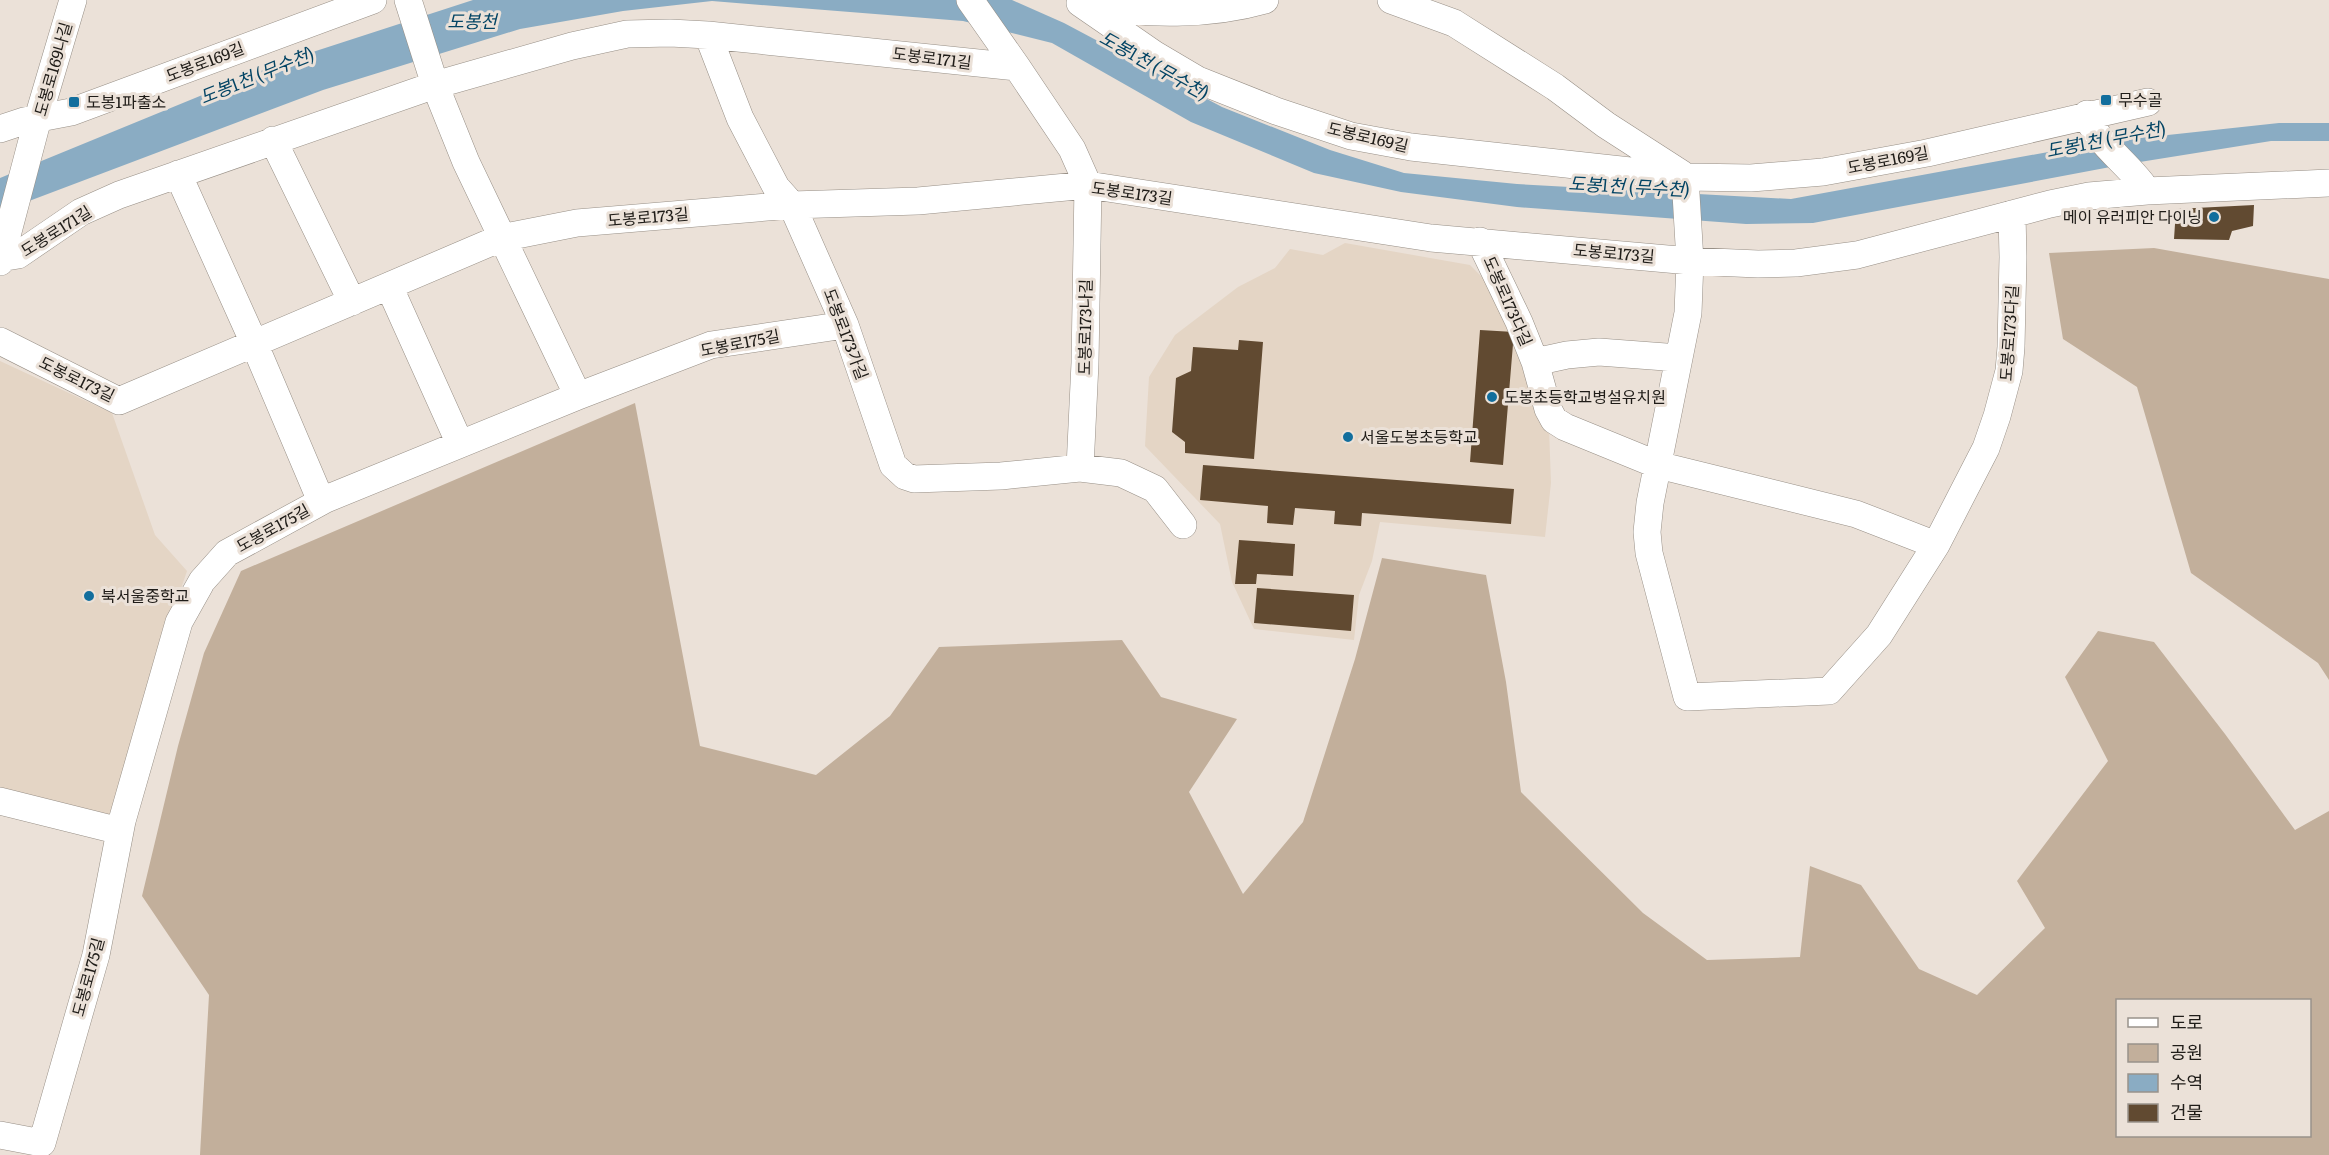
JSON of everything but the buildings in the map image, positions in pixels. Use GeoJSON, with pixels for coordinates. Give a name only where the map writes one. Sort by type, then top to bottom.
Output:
{"type":"FeatureCollection","features":[{"type":"Feature","properties":{"kind":"street","name":"도봉로169나길"},"geometry":{"type":"LineString","coordinates":[[1,256],[74,0]]}},
{"type":"Feature","properties":{"kind":"street","name":"도봉로169길"},"geometry":{"type":"LineString","coordinates":[[0,129],[36,128],[320,9],[373,0]]}},
{"type":"Feature","properties":{"kind":"street"},"geometry":{"type":"LineString","coordinates":[[408,0],[434,81],[466,162],[578,396]]}},
{"type":"Feature","properties":{"kind":"street"},"geometry":{"type":"LineString","coordinates":[[970,0],[1072,149],[1088,185]]}},
{"type":"Feature","properties":{"kind":"street","name":"도봉로169길"},"geometry":{"type":"LineString","coordinates":[[1075,2],[1126,12],[1176,12],[1229,7],[1265,0]]}},
{"type":"Feature","properties":{"kind":"street"},"geometry":{"type":"LineString","coordinates":[[1390,0],[1454,23],[1555,87],[1686,180],[1690,255],[1688,313],[1658,465]]}},
{"type":"Feature","properties":{"kind":"street","name":"도봉로169길"},"geometry":{"type":"LineString","coordinates":[[1075,2],[1198,80],[1276,111],[1351,136],[1411,147],[1686,180],[1823,172],[2089,120],[2148,102]]}},
{"type":"Feature","properties":{"kind":"street","name":"도봉로171길"},"geometry":{"type":"LineString","coordinates":[[1,256],[18,255],[66,221],[92,207],[434,81],[603,38],[646,33],[708,35],[1011,59]]}},
{"type":"Feature","properties":{"kind":"street"},"geometry":{"type":"LineString","coordinates":[[708,35],[740,118],[776,187],[792,206]]}},
{"type":"Feature","properties":{"kind":"street"},"geometry":{"type":"LineString","coordinates":[[2089,120],[2143,185],[2329,183]]}},
{"type":"Feature","properties":{"kind":"street"},"geometry":{"type":"LineString","coordinates":[[273,141],[352,302]]}},
{"type":"Feature","properties":{"kind":"street"},"geometry":{"type":"LineString","coordinates":[[178,174],[255,343],[321,501]]}},
{"type":"Feature","properties":{"kind":"street","name":"도봉로173길"},"geometry":{"type":"LineString","coordinates":[[0,341],[119,401],[501,238],[577,223],[792,206],[918,201],[1088,185],[1431,238],[1690,255],[1767,264],[1857,255],[2012,214],[2143,185]]}},
{"type":"Feature","properties":{"kind":"street","name":"도봉로173나길"},"geometry":{"type":"LineString","coordinates":[[1080,468],[1085,363],[1088,185]]}},
{"type":"Feature","properties":{"kind":"street","name":"도봉로173가길"},"geometry":{"type":"LineString","coordinates":[[792,206],[845,325],[893,465],[905,476],[914,479],[1000,476],[1080,468]]}},
{"type":"Feature","properties":{"kind":"street","name":"도봉로173다길"},"geometry":{"type":"LineString","coordinates":[[1658,465],[1647,532],[1649,553],[1687,698],[1829,691],[1880,635],[1936,545],[1986,448],[2004,393],[2011,347],[2012,214]]}},
{"type":"Feature","properties":{"kind":"street","name":"도봉로173다길"},"geometry":{"type":"LineString","coordinates":[[1480,241],[1519,322],[1535,362],[1548,409],[1554,420],[1584,436],[1658,465],[1856,514],[1936,545]]}},
{"type":"Feature","properties":{"kind":"street"},"geometry":{"type":"LineString","coordinates":[[389,286],[460,444]]}},
{"type":"Feature","properties":{"kind":"street","name":"도봉로175길"},"geometry":{"type":"LineString","coordinates":[[0,1136],[42,1143],[96,956],[120,831],[179,622],[202,581],[227,553],[321,501],[578,396],[711,345],[845,325]]}},
{"type":"Feature","properties":{"kind":"street","name":"도봉로173다길"},"geometry":{"type":"LineString","coordinates":[[1535,362],[1567,355],[1599,352],[1678,358]]}},
{"type":"Feature","properties":{"kind":"street"},"geometry":{"type":"LineString","coordinates":[[1080,468],[1121,473],[1155,489],[1183,525]]}},
{"type":"Feature","properties":{"kind":"street"},"geometry":{"type":"LineString","coordinates":[[0,801],[120,831]]}},
{"type":"Feature","properties":{"kind":"shaded area","name":"서울도봉초등학교"},"geometry":{"type":"Polygon","coordinates":[[[1345,243],[1470,265],[1494,289],[1549,428],[1551,483],[1545,537],[1380,522],[1372,561],[1359,595],[1354,640],[1254,629],[1232,582],[1220,524],[1145,446],[1149,377],[1175,335],[1238,287],[1275,268],[1290,249],[1323,255],[1345,243]]]}},
{"type":"Feature","properties":{"kind":"shaded area","name":"북서울중학교"},"geometry":{"type":"Polygon","coordinates":[[[0,361],[112,413],[155,535],[187,571],[170,621],[122,821],[0,792],[0,361]]]}},
{"type":"Feature","properties":{"kind":"green space"},"geometry":{"type":"Polygon","coordinates":[[[2154,248],[2329,279],[2329,680],[2318,663],[2191,573],[2137,387],[2063,339],[2049,253],[2154,248]]]}},
{"type":"Feature","properties":{"kind":"green space"},"geometry":{"type":"Polygon","coordinates":[[[635,403],[700,746],[816,775],[890,716],[939,647],[1122,640],[1161,697],[1237,719],[1189,792],[1243,894],[1303,822],[1355,659],[1382,558],[1486,575],[1506,682],[1521,792],[1643,913],[1707,960],[1800,957],[1810,866],[1861,885],[1919,969],[1977,995],[2045,928],[2017,881],[2108,761],[2065,677],[2098,631],[2154,642],[2295,830],[2329,811],[2329,1155],[200,1155],[209,995],[142,896],[178,746],[204,653],[241,571],[635,403]]]}},
{"type":"Feature","properties":{"kind":"water","name":"도봉천"},"geometry":{"type":"Polygon","coordinates":[[[473,0],[1012,0],[1064,23],[1222,107],[1330,150],[1404,173],[1517,184],[1791,199],[2103,142],[2279,123],[2329,123],[2329,141],[2271,141],[2121,165],[1813,223],[1746,224],[1517,207],[1401,192],[1314,173],[1191,122],[1052,43],[963,21],[712,1],[623,11],[520,29],[323,90],[0,212],[0,178],[285,61],[473,0]]]}},
{"type":"Feature","properties":{"kind":"place","name":"무수골"},"geometry":{"type":"Point","coordinates":[2106,100]}},
{"type":"Feature","properties":{"kind":"place","name":"도봉1파출소"},"geometry":{"type":"Point","coordinates":[74,102]}},
{"type":"Feature","properties":{"kind":"place","name":"메이 유러피안 다이닝"},"geometry":{"type":"Point","coordinates":[2214,217]}},
{"type":"Feature","properties":{"kind":"place","name":"도봉초등학교병설유치원"},"geometry":{"type":"Point","coordinates":[1492,397]}},
{"type":"Feature","properties":{"kind":"place","name":"서울도봉초등학교"},"geometry":{"type":"Point","coordinates":[1348,437]}},
{"type":"Feature","properties":{"kind":"place","name":"북서울중학교"},"geometry":{"type":"Point","coordinates":[89,596]}},
{"type":"Feature","properties":{"kind":"water label","name":"도봉1천 (무수천)"},"geometry":{"type":"Point","coordinates":[1154,66]}},
{"type":"Feature","properties":{"kind":"water label","name":"도봉1천 (무수천)"},"geometry":{"type":"Point","coordinates":[257,76]}},
{"type":"Feature","properties":{"kind":"water label","name":"도봉1천 (무수천)"},"geometry":{"type":"Point","coordinates":[2106,140]}},
{"type":"Feature","properties":{"kind":"water label","name":"도봉1천 (무수천)"},"geometry":{"type":"Point","coordinates":[1629,187]}}]}
